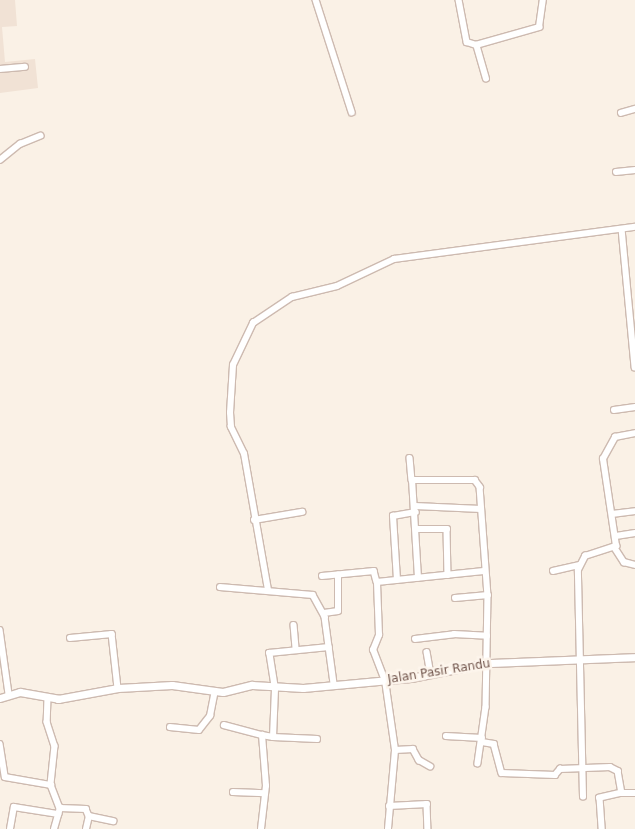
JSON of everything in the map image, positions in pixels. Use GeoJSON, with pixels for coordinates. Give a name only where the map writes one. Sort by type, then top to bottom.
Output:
{"type":"FeatureCollection","features":[{"type":"Feature","properties":{"kind":"street"},"geometry":{"type":"LineString","coordinates":[[316,0],[352,112]]}},
{"type":"Feature","properties":{"kind":"street"},"geometry":{"type":"LineString","coordinates":[[459,0],[467,42],[476,45],[539,27],[543,0]]}},
{"type":"Feature","properties":{"kind":"street"},"geometry":{"type":"LineString","coordinates":[[476,45],[486,79]]}},
{"type":"Feature","properties":{"kind":"street"},"geometry":{"type":"LineString","coordinates":[[0,69],[25,66]]}},
{"type":"Feature","properties":{"kind":"street"},"geometry":{"type":"LineString","coordinates":[[621,112],[635,109]]}},
{"type":"Feature","properties":{"kind":"street"},"geometry":{"type":"LineString","coordinates":[[0,160],[20,144],[40,136]]}},
{"type":"Feature","properties":{"kind":"street"},"geometry":{"type":"LineString","coordinates":[[616,172],[635,170]]}},
{"type":"Feature","properties":{"kind":"street"},"geometry":{"type":"LineString","coordinates":[[268,590],[254,520],[244,454],[231,427],[232,376],[238,350],[253,323],[270,308],[292,297],[337,286],[410,255],[635,226]]}},
{"type":"Feature","properties":{"kind":"street"},"geometry":{"type":"LineString","coordinates":[[622,229],[635,368]]}},
{"type":"Feature","properties":{"kind":"street"},"geometry":{"type":"LineString","coordinates":[[614,410],[635,407]]}},
{"type":"Feature","properties":{"kind":"street"},"geometry":{"type":"LineString","coordinates":[[635,433],[615,437],[603,459],[616,536],[615,548],[624,562],[635,565]]}},
{"type":"Feature","properties":{"kind":"street"},"geometry":{"type":"LineString","coordinates":[[410,458],[417,529],[418,578]]}},
{"type":"Feature","properties":{"kind":"street"},"geometry":{"type":"LineString","coordinates":[[412,480],[475,480],[480,487],[484,571],[488,595],[488,664],[482,740],[478,763]]}},
{"type":"Feature","properties":{"kind":"street"},"geometry":{"type":"LineString","coordinates":[[397,580],[392,516],[415,509],[481,509]]}},
{"type":"Feature","properties":{"kind":"street"},"geometry":{"type":"LineString","coordinates":[[612,514],[635,511]]}},
{"type":"Feature","properties":{"kind":"street"},"geometry":{"type":"LineString","coordinates":[[254,520],[302,512]]}},
{"type":"Feature","properties":{"kind":"street"},"geometry":{"type":"LineString","coordinates":[[417,529],[447,529],[448,575]]}},
{"type":"Feature","properties":{"kind":"street"},"geometry":{"type":"LineString","coordinates":[[616,536],[635,533]]}},
{"type":"Feature","properties":{"kind":"street"},"geometry":{"type":"LineString","coordinates":[[583,797],[579,565],[585,556],[615,548]]}},
{"type":"Feature","properties":{"kind":"street"},"geometry":{"type":"LineString","coordinates":[[553,571],[579,565]]}},
{"type":"Feature","properties":{"kind":"street"},"geometry":{"type":"LineString","coordinates":[[322,576],[374,571],[377,582],[379,636],[373,650],[385,681],[394,750],[388,829]]}},
{"type":"Feature","properties":{"kind":"street"},"geometry":{"type":"LineString","coordinates":[[377,582],[484,571]]}},
{"type":"Feature","properties":{"kind":"street"},"geometry":{"type":"LineString","coordinates":[[220,587],[314,594],[317,608],[324,613],[338,611],[338,575]]}},
{"type":"Feature","properties":{"kind":"street"},"geometry":{"type":"LineString","coordinates":[[455,598],[488,595]]}},
{"type":"Feature","properties":{"kind":"street"},"geometry":{"type":"LineString","coordinates":[[324,613],[334,684]]}},
{"type":"Feature","properties":{"kind":"street"},"geometry":{"type":"LineString","coordinates":[[294,625],[296,650]]}},
{"type":"Feature","properties":{"kind":"street"},"geometry":{"type":"LineString","coordinates":[[0,630],[3,665],[9,694]]}},
{"type":"Feature","properties":{"kind":"street"},"geometry":{"type":"LineString","coordinates":[[70,638],[112,634],[118,688]]}},
{"type":"Feature","properties":{"kind":"street"},"geometry":{"type":"LineString","coordinates":[[415,639],[454,634],[487,636]]}},
{"type":"Feature","properties":{"kind":"street"},"geometry":{"type":"LineString","coordinates":[[273,737],[275,689],[269,654],[329,647]]}},
{"type":"Feature","properties":{"kind":"street"},"geometry":{"type":"LineString","coordinates":[[428,652],[431,674]]}},
{"type":"Feature","properties":{"kind":"street","name":"Jalan Pasir Randu"},"geometry":{"type":"LineString","coordinates":[[48,698],[118,688],[175,686],[216,692],[252,685],[275,689],[385,681],[488,664],[635,657]]}},
{"type":"Feature","properties":{"kind":"street"},"geometry":{"type":"LineString","coordinates":[[0,698],[9,694],[26,692],[48,698],[48,722],[55,746],[52,785],[59,811],[54,829]]}},
{"type":"Feature","properties":{"kind":"street"},"geometry":{"type":"LineString","coordinates":[[170,727],[199,730],[210,716],[216,692]]}},
{"type":"Feature","properties":{"kind":"street"},"geometry":{"type":"LineString","coordinates":[[224,725],[273,737],[317,739]]}},
{"type":"Feature","properties":{"kind":"street"},"geometry":{"type":"LineString","coordinates":[[261,829],[265,793],[262,735]]}},
{"type":"Feature","properties":{"kind":"street"},"geometry":{"type":"LineString","coordinates":[[446,736],[482,740],[494,744],[502,773],[555,775],[560,768],[610,767],[618,771],[622,793]]}},
{"type":"Feature","properties":{"kind":"street"},"geometry":{"type":"LineString","coordinates":[[0,744],[5,776],[52,785]]}},
{"type":"Feature","properties":{"kind":"street"},"geometry":{"type":"LineString","coordinates":[[394,750],[413,749],[420,760],[430,766]]}},
{"type":"Feature","properties":{"kind":"street"},"geometry":{"type":"LineString","coordinates":[[233,792],[265,793]]}},
{"type":"Feature","properties":{"kind":"street"},"geometry":{"type":"LineString","coordinates":[[602,829],[600,798],[622,793],[635,793]]}},
{"type":"Feature","properties":{"kind":"street"},"geometry":{"type":"LineString","coordinates":[[389,806],[427,804],[428,829]]}},
{"type":"Feature","properties":{"kind":"street"},"geometry":{"type":"LineString","coordinates":[[10,829],[14,808],[59,811],[86,809],[89,816],[86,829]]}},
{"type":"Feature","properties":{"kind":"street"},"geometry":{"type":"LineString","coordinates":[[89,816],[113,821]]}},
{"type":"Feature","properties":{"kind":"shaded area"},"geometry":{"type":"Polygon","coordinates":[[[0,0],[15,0],[17,26],[2,27],[5,62],[35,59],[38,88],[0,93],[0,0]]]}}]}
